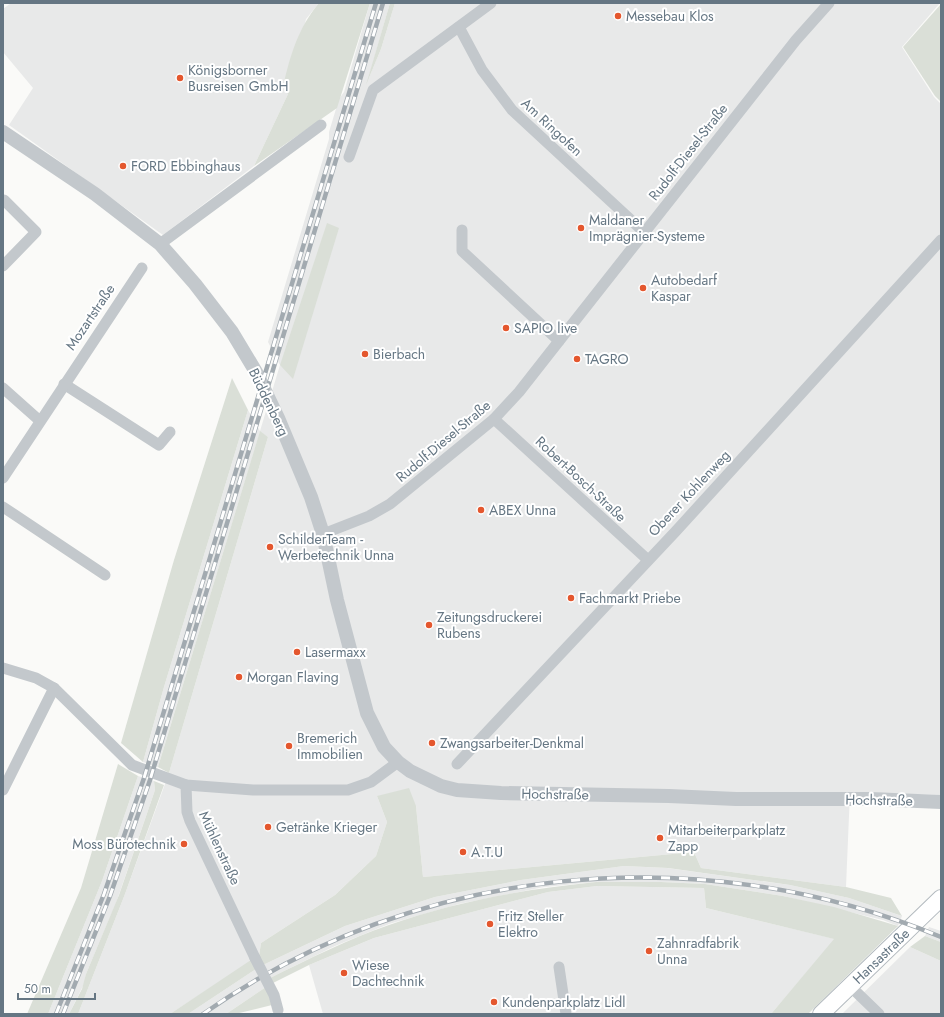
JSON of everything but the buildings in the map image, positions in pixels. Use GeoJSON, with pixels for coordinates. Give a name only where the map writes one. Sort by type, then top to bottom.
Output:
{"type":"FeatureCollection","features":[{"type":"Feature","properties":{"kind":"main road","name":"Hansastraße"},"geometry":{"type":"LineString","coordinates":[[821,1014],[941,898]]}},
{"type":"Feature","properties":{"kind":"street"},"geometry":{"type":"LineString","coordinates":[[349,157],[373,90],[490,3]]}},
{"type":"Feature","properties":{"kind":"street","name":"Rudolf-Diesel-Straße"},"geometry":{"type":"LineString","coordinates":[[323,534],[368,516],[390,504],[494,419],[560,342],[796,40],[830,3]]}},
{"type":"Feature","properties":{"kind":"street","name":"Am Ringofen"},"geometry":{"type":"LineString","coordinates":[[459,27],[482,70],[512,110],[644,233]]}},
{"type":"Feature","properties":{"kind":"street"},"geometry":{"type":"LineString","coordinates":[[160,244],[321,125]]}},
{"type":"Feature","properties":{"kind":"street","name":"Büddenberg"},"geometry":{"type":"LineString","coordinates":[[3,132],[95,194],[160,244],[216,310],[256,372],[292,447],[323,534],[337,600],[365,706],[376,733],[384,747],[398,762]]}},
{"type":"Feature","properties":{"kind":"street"},"geometry":{"type":"LineString","coordinates":[[3,266],[36,232],[4,200]]}},
{"type":"Feature","properties":{"kind":"street"},"geometry":{"type":"LineString","coordinates":[[462,230],[462,252],[560,342]]}},
{"type":"Feature","properties":{"kind":"street","name":"Oberer Kohlenweg"},"geometry":{"type":"LineString","coordinates":[[457,764],[648,560],[941,240]]}},
{"type":"Feature","properties":{"kind":"street","name":"Mozartstraße"},"geometry":{"type":"LineString","coordinates":[[3,478],[142,268]]}},
{"type":"Feature","properties":{"kind":"street"},"geometry":{"type":"LineString","coordinates":[[64,384],[159,445],[170,432]]}},
{"type":"Feature","properties":{"kind":"street"},"geometry":{"type":"LineString","coordinates":[[3,388],[40,421]]}},
{"type":"Feature","properties":{"kind":"street","name":"Robert-Bosch-Straße"},"geometry":{"type":"LineString","coordinates":[[494,419],[648,560]]}},
{"type":"Feature","properties":{"kind":"street"},"geometry":{"type":"LineString","coordinates":[[3,507],[105,575]]}},
{"type":"Feature","properties":{"kind":"street"},"geometry":{"type":"LineString","coordinates":[[3,668],[36,678],[54,688],[132,765],[186,785],[253,790],[348,790],[371,782],[398,762]]}},
{"type":"Feature","properties":{"kind":"street"},"geometry":{"type":"LineString","coordinates":[[3,790],[54,688]]}},
{"type":"Feature","properties":{"kind":"street","name":"Hochstraße"},"geometry":{"type":"LineString","coordinates":[[398,762],[426,780],[440,786],[476,792],[736,799],[863,799],[941,802]]}},
{"type":"Feature","properties":{"kind":"street","name":"Mühlenstraße"},"geometry":{"type":"LineString","coordinates":[[186,785],[186,812],[274,995],[278,1012]]}},
{"type":"Feature","properties":{"kind":"street"},"geometry":{"type":"LineString","coordinates":[[559,967],[566,1014]]}},
{"type":"Feature","properties":{"kind":"street"},"geometry":{"type":"LineString","coordinates":[[850,986],[879,1014]]}},
{"type":"Feature","properties":{"kind":"shaded area"},"geometry":{"type":"Polygon","coordinates":[[[11,3],[319,3],[306,19],[288,94],[254,166],[163,235],[9,125],[33,88],[3,52],[3,9],[11,3]]]}},
{"type":"Feature","properties":{"kind":"shaded area"},"geometry":{"type":"Polygon","coordinates":[[[319,3],[370,3],[337,108],[254,166],[288,94],[283,87],[300,32],[319,3]]]}},
{"type":"Feature","properties":{"kind":"shaded area"},"geometry":{"type":"Polygon","coordinates":[[[370,3],[390,3],[368,80],[381,49],[395,3],[940,3],[902,47],[934,97],[941,104],[941,795],[850,792],[846,887],[701,868],[694,852],[423,877],[416,806],[377,796],[387,822],[376,856],[335,895],[261,943],[259,956],[170,1014],[78,1014],[125,894],[169,773],[268,437],[260,432],[158,767],[143,762],[164,687],[248,410],[260,431],[280,365],[268,342],[329,139],[329,132],[339,99],[344,92],[370,3]]]}},
{"type":"Feature","properties":{"kind":"shaded area"},"geometry":{"type":"Polygon","coordinates":[[[390,3],[395,3],[381,49],[366,85],[390,3]]]}},
{"type":"Feature","properties":{"kind":"shaded area"},"geometry":{"type":"Polygon","coordinates":[[[941,4],[941,102],[935,96],[903,47],[941,4]]]}},
{"type":"Feature","properties":{"kind":"shaded area"},"geometry":{"type":"Polygon","coordinates":[[[327,223],[339,228],[293,379],[280,365],[327,223]]]}},
{"type":"Feature","properties":{"kind":"shaded area"},"geometry":{"type":"Polygon","coordinates":[[[232,378],[248,410],[164,687],[143,762],[121,743],[174,560],[232,378]]]}},
{"type":"Feature","properties":{"kind":"shaded area"},"geometry":{"type":"Polygon","coordinates":[[[260,431],[268,437],[169,773],[158,767],[260,431]]]}},
{"type":"Feature","properties":{"kind":"shaded area"},"geometry":{"type":"Polygon","coordinates":[[[118,764],[138,776],[102,881],[48,1014],[27,1014],[81,888],[118,764]]]}},
{"type":"Feature","properties":{"kind":"shaded area"},"geometry":{"type":"Polygon","coordinates":[[[138,776],[154,781],[155,790],[116,903],[86,974],[85,982],[69,1014],[48,1014],[102,881],[138,776]]]}},
{"type":"Feature","properties":{"kind":"shaded area"},"geometry":{"type":"Polygon","coordinates":[[[154,781],[164,785],[125,894],[78,1014],[69,1014],[82,989],[86,974],[119,895],[155,790],[154,781]]]}},
{"type":"Feature","properties":{"kind":"shaded area"},"geometry":{"type":"Polygon","coordinates":[[[409,788],[416,806],[423,877],[694,852],[701,868],[846,887],[891,898],[902,916],[849,898],[790,885],[668,868],[624,866],[521,880],[435,897],[345,926],[263,965],[259,956],[261,943],[335,895],[376,856],[387,822],[377,796],[409,788]]]}},
{"type":"Feature","properties":{"kind":"shaded area"},"geometry":{"type":"Polygon","coordinates":[[[624,866],[667,868],[790,885],[849,898],[902,916],[898,926],[883,920],[783,896],[705,884],[596,882],[544,887],[459,904],[389,924],[335,946],[270,978],[263,965],[345,926],[435,897],[521,880],[624,866]]]}},
{"type":"Feature","properties":{"kind":"shaded area"},"geometry":{"type":"Polygon","coordinates":[[[596,882],[705,884],[783,896],[834,907],[898,926],[808,1014],[771,1014],[834,939],[706,908],[704,888],[597,886],[548,892],[374,938],[309,965],[273,983],[270,978],[359,937],[389,925],[440,909],[517,892],[596,882]]]}},
{"type":"Feature","properties":{"kind":"shaded area"},"geometry":{"type":"Polygon","coordinates":[[[597,886],[704,888],[706,908],[835,939],[771,1014],[323,1014],[309,965],[374,938],[548,892],[597,886]]]}},
{"type":"Feature","properties":{"kind":"shaded area"},"geometry":{"type":"Polygon","coordinates":[[[929,927],[941,931],[941,942],[925,936],[929,927]]]}},
{"type":"Feature","properties":{"kind":"shaded area"},"geometry":{"type":"Polygon","coordinates":[[[925,936],[941,942],[941,961],[910,947],[925,936]]]}},
{"type":"Feature","properties":{"kind":"shaded area"},"geometry":{"type":"Polygon","coordinates":[[[910,947],[941,961],[941,1014],[842,1014],[910,947]]]}},
{"type":"Feature","properties":{"kind":"shaded area"},"geometry":{"type":"Polygon","coordinates":[[[251,960],[256,969],[188,1014],[170,1014],[251,960]]]}},
{"type":"Feature","properties":{"kind":"shaded area"},"geometry":{"type":"Polygon","coordinates":[[[256,969],[266,987],[226,1014],[188,1014],[256,969]]]}},
{"type":"Feature","properties":{"kind":"shaded area"},"geometry":{"type":"Polygon","coordinates":[[[266,987],[272,1005],[235,1014],[226,1014],[266,987]]]}},
{"type":"Feature","properties":{"kind":"railway"},"geometry":{"type":"LineString","coordinates":[[56,1014],[104,894],[144,778],[376,3]]}},
{"type":"Feature","properties":{"kind":"railway"},"geometry":{"type":"LineString","coordinates":[[63,1014],[110,896],[150,780],[383,3]]}},
{"type":"Feature","properties":{"kind":"railway"},"geometry":{"type":"LineString","coordinates":[[203,1014],[287,963],[375,924],[467,897],[562,881],[658,878],[754,886],[849,905],[941,937]]}},
{"type":"Feature","properties":{"kind":"place","name":"Messebau Klos"},"geometry":{"type":"Point","coordinates":[618,16]}},
{"type":"Feature","properties":{"kind":"place","name":"Königsborner Busreisen GmbH"},"geometry":{"type":"Point","coordinates":[180,78]}},
{"type":"Feature","properties":{"kind":"place","name":"FORD Ebbinghaus"},"geometry":{"type":"Point","coordinates":[123,166]}},
{"type":"Feature","properties":{"kind":"place","name":"Maldaner Imprägnier-Systeme"},"geometry":{"type":"Point","coordinates":[581,228]}},
{"type":"Feature","properties":{"kind":"place","name":"Autobedarf Kaspar"},"geometry":{"type":"Point","coordinates":[643,288]}},
{"type":"Feature","properties":{"kind":"place","name":"SAPIO live"},"geometry":{"type":"Point","coordinates":[506,328]}},
{"type":"Feature","properties":{"kind":"place","name":"Bierbach"},"geometry":{"type":"Point","coordinates":[365,354]}},
{"type":"Feature","properties":{"kind":"place","name":"TAGRO"},"geometry":{"type":"Point","coordinates":[577,359]}},
{"type":"Feature","properties":{"kind":"place","name":"ABEX Unna"},"geometry":{"type":"Point","coordinates":[481,510]}},
{"type":"Feature","properties":{"kind":"place","name":"SchilderTeam - Werbetechnik Unna"},"geometry":{"type":"Point","coordinates":[270,547]}},
{"type":"Feature","properties":{"kind":"place","name":"Fachmarkt Priebe"},"geometry":{"type":"Point","coordinates":[571,598]}},
{"type":"Feature","properties":{"kind":"place","name":"Zeitungsdruckerei Rubens"},"geometry":{"type":"Point","coordinates":[429,625]}},
{"type":"Feature","properties":{"kind":"place","name":"Lasermaxx"},"geometry":{"type":"Point","coordinates":[297,652]}},
{"type":"Feature","properties":{"kind":"place","name":"Morgan Flaving"},"geometry":{"type":"Point","coordinates":[239,677]}},
{"type":"Feature","properties":{"kind":"place","name":"Zwangsarbeiter-Denkmal"},"geometry":{"type":"Point","coordinates":[432,743]}},
{"type":"Feature","properties":{"kind":"place","name":"Bremerich Immobilien"},"geometry":{"type":"Point","coordinates":[289,746]}},
{"type":"Feature","properties":{"kind":"place","name":"Getränke Krieger"},"geometry":{"type":"Point","coordinates":[268,827]}},
{"type":"Feature","properties":{"kind":"place","name":"Mitarbeiterparkplatz Zapp"},"geometry":{"type":"Point","coordinates":[660,838]}},
{"type":"Feature","properties":{"kind":"place","name":"Moss Bürotechnik"},"geometry":{"type":"Point","coordinates":[184,844]}},
{"type":"Feature","properties":{"kind":"place","name":"A.T.U"},"geometry":{"type":"Point","coordinates":[463,852]}},
{"type":"Feature","properties":{"kind":"place","name":"Fritz Steller Elektro"},"geometry":{"type":"Point","coordinates":[490,924]}},
{"type":"Feature","properties":{"kind":"place","name":"Zahnradfabrik Unna"},"geometry":{"type":"Point","coordinates":[649,951]}},
{"type":"Feature","properties":{"kind":"place","name":"Wiese Dachtechnik"},"geometry":{"type":"Point","coordinates":[344,973]}},
{"type":"Feature","properties":{"kind":"place","name":"Kundenparkplatz Lidl"},"geometry":{"type":"Point","coordinates":[494,1002]}}]}
